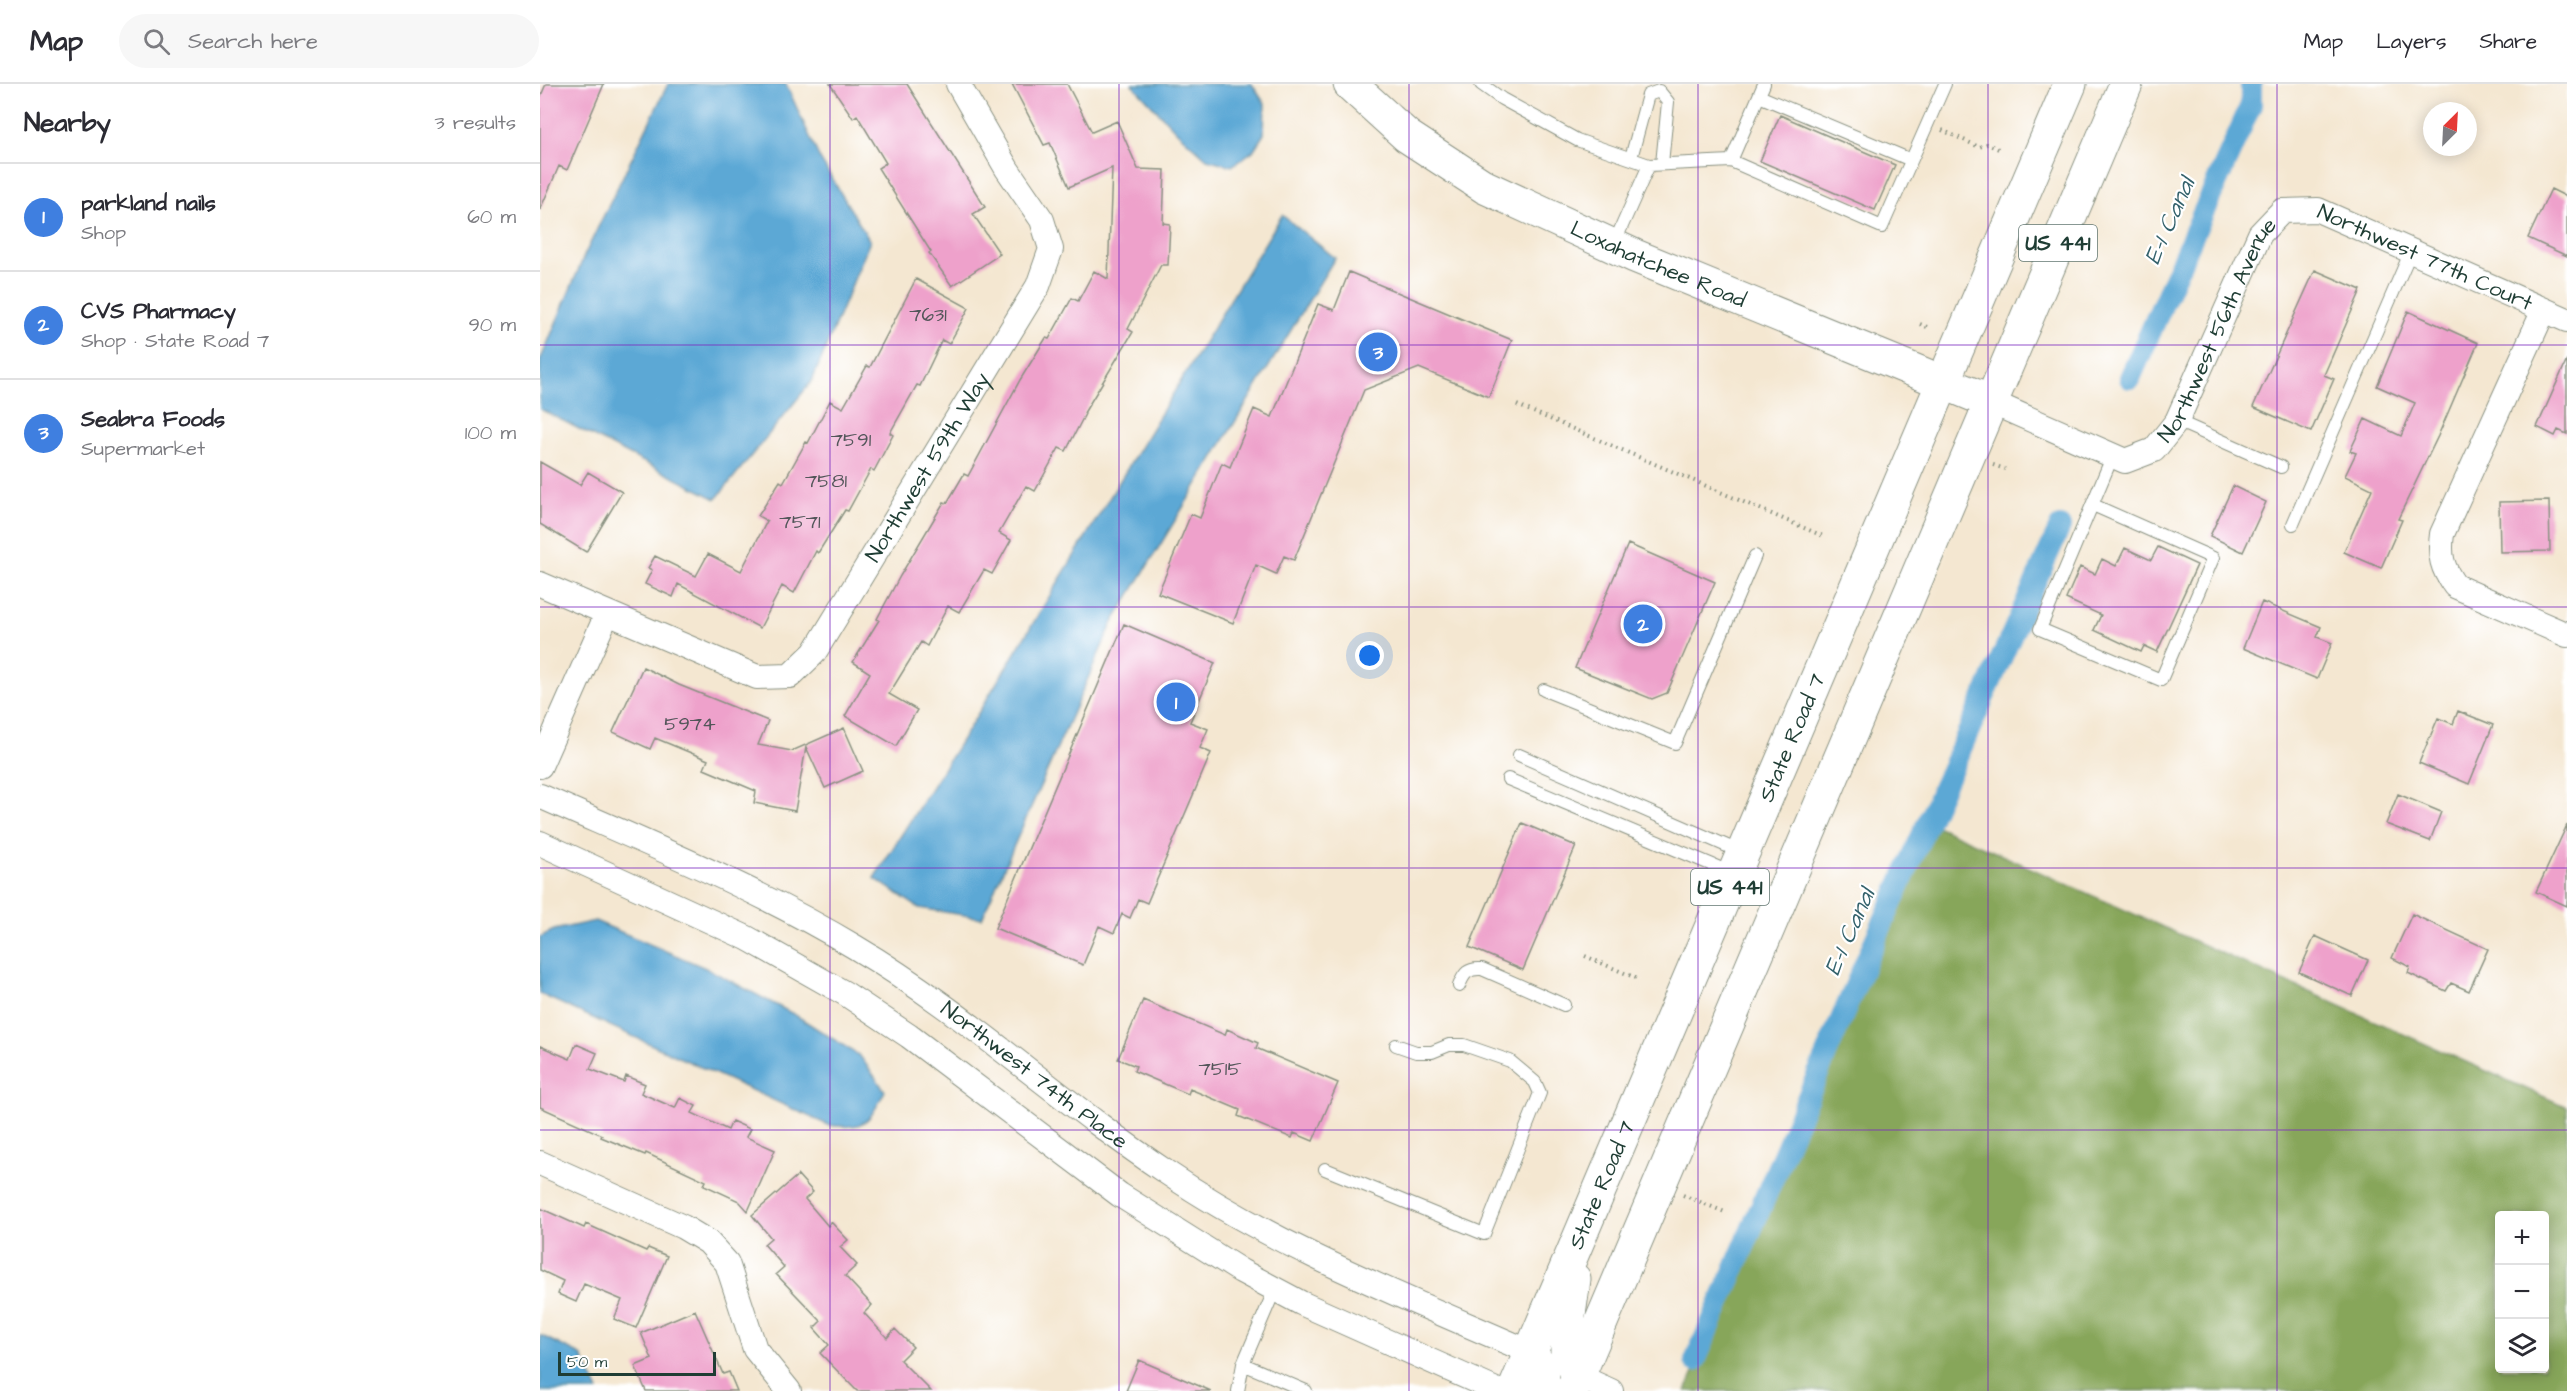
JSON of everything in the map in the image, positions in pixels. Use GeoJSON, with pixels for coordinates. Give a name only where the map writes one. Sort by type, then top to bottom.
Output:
{"type":"FeatureCollection","features":[{"type":"Feature","properties":{"kind":"main road","name":"State Road 7"},"geometry":{"type":"LineString","coordinates":[[1514,1391],[2070,84]]}},
{"type":"Feature","properties":{"kind":"main road","name":"US 441"},"geometry":{"type":"LineString","coordinates":[[1575,1383],[2126,84]]}},
{"type":"Feature","properties":{"kind":"main road","name":"Loxahatchee Road"},"geometry":{"type":"LineString","coordinates":[[1363,91],[1407,136],[1485,187],[1613,246],[1991,402]]}},
{"type":"Feature","properties":{"kind":"main road"},"geometry":{"type":"LineString","coordinates":[[1575,1383],[1567,1351],[1567,1329],[1581,1233]]}},
{"type":"Feature","properties":{"kind":"main road"},"geometry":{"type":"LineString","coordinates":[[1530,1352],[1542,1369],[1544,1391]]}},
{"type":"Feature","properties":{"kind":"street","name":"Northwest 59th Way"},"geometry":{"type":"LineString","coordinates":[[607,614],[757,677],[790,676],[814,653],[1038,286],[1051,249],[1042,220],[1007,169],[958,84]]}},
{"type":"Feature","properties":{"kind":"street","name":"Northwest 77th Court"},"geometry":{"type":"LineString","coordinates":[[2282,211],[2318,210],[2567,320]]}},
{"type":"Feature","properties":{"kind":"street","name":"Northwest 56th Avenue"},"geometry":{"type":"LineString","coordinates":[[2113,455],[2125,460],[2154,450],[2177,421],[2260,234],[2282,211]]}},
{"type":"Feature","properties":{"kind":"street"},"geometry":{"type":"LineString","coordinates":[[2544,310],[2442,534],[2440,552],[2444,571],[2455,586],[2567,635]]}},
{"type":"Feature","properties":{"kind":"street"},"geometry":{"type":"LineString","coordinates":[[1991,402],[2113,455]]}},
{"type":"Feature","properties":{"kind":"street"},"geometry":{"type":"LineString","coordinates":[[540,584],[607,614],[540,766]]}},
{"type":"Feature","properties":{"kind":"street","name":"Northwest 74th Place"},"geometry":{"type":"LineString","coordinates":[[540,796],[725,878],[792,911],[857,948],[954,1012],[1165,1172],[1232,1212],[1298,1248],[1530,1352]]}},
{"type":"Feature","properties":{"kind":"street","name":"Northwest 74th Place"},"geometry":{"type":"LineString","coordinates":[[540,843],[747,938],[846,993],[909,1036],[1120,1195],[1275,1289],[1301,1303],[1498,1391]]}},
{"type":"Feature","properties":{"kind":"street"},"geometry":{"type":"LineString","coordinates":[[540,1163],[683,1227],[708,1242],[727,1263],[755,1349],[789,1391]]}},
{"type":"Feature","properties":{"kind":"street"},"geometry":{"type":"LineString","coordinates":[[1575,1383],[1611,1391]]}},
{"type":"Feature","properties":{"kind":"lane"},"geometry":{"type":"LineString","coordinates":[[1481,84],[1502,99],[1577,140],[1655,164],[1731,161],[1882,227],[1945,84]]}},
{"type":"Feature","properties":{"kind":"lane"},"geometry":{"type":"LineString","coordinates":[[1731,161],[1764,84]]}},
{"type":"Feature","properties":{"kind":"lane"},"geometry":{"type":"LineString","coordinates":[[1613,246],[1655,164],[1668,102],[1659,88],[1648,95],[1631,158]]}},
{"type":"Feature","properties":{"kind":"lane"},"geometry":{"type":"LineString","coordinates":[[1759,96],[1911,160]]}},
{"type":"Feature","properties":{"kind":"lane"},"geometry":{"type":"LineString","coordinates":[[2293,524],[2410,251]]}},
{"type":"Feature","properties":{"kind":"lane"},"geometry":{"type":"LineString","coordinates":[[2177,421],[2281,467]]}},
{"type":"Feature","properties":{"kind":"lane"},"geometry":{"type":"LineString","coordinates":[[2093,505],[2213,558],[2161,680],[2040,629],[2113,455]]}},
{"type":"Feature","properties":{"kind":"lane"},"geometry":{"type":"LineString","coordinates":[[1544,690],[1675,744],[1755,556]]}},
{"type":"Feature","properties":{"kind":"lane"},"geometry":{"type":"LineString","coordinates":[[1519,755],[1740,864]]}},
{"type":"Feature","properties":{"kind":"lane"},"geometry":{"type":"LineString","coordinates":[[1508,779],[1740,864]]}},
{"type":"Feature","properties":{"kind":"lane"},"geometry":{"type":"LineString","coordinates":[[1460,986],[1464,974],[1472,968],[1482,969],[1563,1005]]}},
{"type":"Feature","properties":{"kind":"lane"},"geometry":{"type":"LineString","coordinates":[[1325,1169],[1484,1234],[1540,1093],[1535,1082],[1510,1061],[1464,1045],[1449,1045],[1432,1052],[1416,1052],[1396,1045]]}},
{"type":"Feature","properties":{"kind":"lane"},"geometry":{"type":"LineString","coordinates":[[1238,1391],[1243,1364],[1275,1289]]}},
{"type":"Feature","properties":{"kind":"lane"},"geometry":{"type":"LineString","coordinates":[[1243,1364],[1306,1391]]}},
{"type":"Feature","properties":{"kind":"path"},"geometry":{"type":"LineString","coordinates":[[1941,130],[1979,147],[1987,144],[2001,150]]}},
{"type":"Feature","properties":{"kind":"path"},"geometry":{"type":"LineString","coordinates":[[1920,324],[1927,327]]}},
{"type":"Feature","properties":{"kind":"path"},"geometry":{"type":"LineString","coordinates":[[1517,405],[1823,536]]}},
{"type":"Feature","properties":{"kind":"path"},"geometry":{"type":"LineString","coordinates":[[1990,463],[2005,469]]}},
{"type":"Feature","properties":{"kind":"path"},"geometry":{"type":"LineString","coordinates":[[1585,956],[1636,978]]}},
{"type":"Feature","properties":{"kind":"path"},"geometry":{"type":"LineString","coordinates":[[1659,1185],[1727,1213]]}},
{"type":"Feature","properties":{"kind":"green space"},"geometry":{"type":"Polygon","coordinates":[[[1923,820],[2567,1107],[2567,1391],[1686,1391],[1923,820]]]}},
{"type":"Feature","properties":{"kind":"water"},"geometry":{"type":"Polygon","coordinates":[[[668,84],[786,84],[820,159],[870,241],[812,381],[716,499],[540,409],[540,361],[585,254],[668,84]]]}},
{"type":"Feature","properties":{"kind":"water"},"geometry":{"type":"Polygon","coordinates":[[[1132,84],[1252,84],[1265,104],[1264,134],[1253,151],[1232,166],[1207,159],[1176,131],[1132,84]]]}},
{"type":"Feature","properties":{"kind":"water"},"geometry":{"type":"Polygon","coordinates":[[[1282,215],[1335,258],[1112,624],[982,918],[919,908],[874,878],[971,725],[1282,215]]]}},
{"type":"Feature","properties":{"kind":"water"},"geometry":{"type":"Polygon","coordinates":[[[595,921],[708,969],[797,1016],[860,1056],[885,1091],[870,1117],[858,1125],[828,1125],[540,994],[540,937],[554,930],[595,921]]]}},
{"type":"Feature","properties":{"kind":"water"},"geometry":{"type":"Polygon","coordinates":[[[540,1335],[581,1355],[599,1391],[540,1391],[540,1335]]]}},
{"type":"Feature","properties":{"kind":"building"},"geometry":{"type":"Polygon","coordinates":[[[546,84],[604,84],[567,170],[559,166],[540,210],[540,98],[546,84]]]}},
{"type":"Feature","properties":{"kind":"building"},"geometry":{"type":"Polygon","coordinates":[[[830,84],[907,84],[985,207],[973,214],[1000,254],[952,286],[929,253],[931,252],[878,168],[886,163],[857,115],[853,118],[830,84]]]}},
{"type":"Feature","properties":{"kind":"building"},"geometry":{"type":"Polygon","coordinates":[[[1012,84],[1067,84],[1092,132],[1117,121],[1138,169],[1165,170],[1163,223],[1170,224],[1168,265],[1161,265],[1128,329],[1133,332],[1084,413],[1066,451],[1059,448],[1035,491],[1026,486],[999,533],[1011,540],[992,574],[984,570],[959,612],[948,606],[927,646],[921,642],[889,694],[917,710],[896,746],[845,716],[870,673],[853,662],[879,620],[877,619],[900,576],[944,502],[947,503],[964,474],[968,476],[1020,380],[1046,338],[1049,339],[1072,298],[1078,301],[1094,271],[1108,279],[1112,168],[1069,187],[1050,143],[1044,145],[1012,84]]]}},
{"type":"Feature","properties":{"kind":"building"},"geometry":{"type":"Polygon","coordinates":[[[1780,115],[1895,165],[1875,210],[1760,161],[1780,115]]]}},
{"type":"Feature","properties":{"kind":"building"},"geometry":{"type":"Polygon","coordinates":[[[2551,189],[2567,197],[2567,256],[2528,238],[2551,189]]]}},
{"type":"Feature","properties":{"kind":"building"},"geometry":{"type":"Polygon","coordinates":[[[2315,270],[2361,290],[2324,375],[2334,379],[2311,432],[2253,407],[2315,270]]]}},
{"type":"Feature","properties":{"kind":"building"},"geometry":{"type":"Polygon","coordinates":[[[1349,272],[1512,340],[1489,397],[1419,368],[1364,390],[1294,560],[1284,556],[1276,574],[1256,565],[1233,623],[1158,593],[1191,514],[1200,518],[1222,463],[1230,467],[1254,409],[1272,417],[1318,304],[1334,310],[1349,272]]]}},
{"type":"Feature","properties":{"kind":"building"},"geometry":{"type":"Polygon","coordinates":[[[916,279],[969,308],[949,344],[942,340],[920,386],[917,385],[890,433],[893,435],[874,471],[871,469],[848,511],[845,510],[818,553],[816,551],[794,593],[782,586],[760,628],[678,584],[673,597],[645,584],[652,570],[648,568],[655,556],[696,576],[708,554],[741,571],[767,521],[758,516],[780,481],[783,483],[830,401],[843,408],[867,366],[870,367],[916,279]]]}},
{"type":"Feature","properties":{"kind":"building"},"geometry":{"type":"Polygon","coordinates":[[[2408,311],[2478,343],[2438,436],[2398,519],[2402,520],[2381,568],[2344,552],[2372,489],[2345,476],[2356,453],[2350,451],[2365,419],[2401,436],[2415,403],[2377,386],[2408,311]]]}},
{"type":"Feature","properties":{"kind":"building"},"geometry":{"type":"Polygon","coordinates":[[[2567,360],[2567,434],[2558,430],[2555,436],[2537,427],[2567,360]]]}},
{"type":"Feature","properties":{"kind":"building"},"geometry":{"type":"Polygon","coordinates":[[[540,462],[580,485],[588,472],[622,492],[586,552],[540,524],[540,462]]]}},
{"type":"Feature","properties":{"kind":"building"},"geometry":{"type":"Polygon","coordinates":[[[2233,486],[2266,502],[2243,552],[2210,536],[2233,486]]]}},
{"type":"Feature","properties":{"kind":"building"},"geometry":{"type":"Polygon","coordinates":[[[2549,501],[2550,551],[2500,552],[2499,502],[2549,501]]]}},
{"type":"Feature","properties":{"kind":"building"},"geometry":{"type":"Polygon","coordinates":[[[1628,544],[1715,582],[1667,693],[1652,699],[1575,668],[1628,544]]]}},
{"type":"Feature","properties":{"kind":"building"},"geometry":{"type":"Polygon","coordinates":[[[2158,547],[2197,565],[2157,652],[2144,646],[2141,652],[2094,630],[2101,615],[2066,599],[2080,567],[2095,574],[2102,559],[2116,566],[2125,548],[2151,560],[2158,547]]]}},
{"type":"Feature","properties":{"kind":"building"},"geometry":{"type":"Polygon","coordinates":[[[2262,602],[2321,627],[2317,637],[2332,643],[2317,679],[2243,648],[2262,602]]]}},
{"type":"Feature","properties":{"kind":"building"},"geometry":{"type":"Polygon","coordinates":[[[1124,624],[1215,663],[1190,722],[1208,729],[1200,748],[1211,753],[1147,903],[1138,899],[1130,918],[1122,914],[1114,933],[1099,926],[1083,965],[995,928],[1124,624]]]}},
{"type":"Feature","properties":{"kind":"building"},"geometry":{"type":"Polygon","coordinates":[[[643,667],[679,685],[768,721],[758,745],[792,751],[844,728],[863,771],[825,788],[806,747],[795,811],[754,803],[756,791],[704,769],[708,760],[655,738],[650,749],[613,732],[643,667]]]}},
{"type":"Feature","properties":{"kind":"building"},"geometry":{"type":"Polygon","coordinates":[[[2458,711],[2493,725],[2469,784],[2419,763],[2438,718],[2453,724],[2458,711]]]}},
{"type":"Feature","properties":{"kind":"building"},"geometry":{"type":"Polygon","coordinates":[[[2398,794],[2441,812],[2430,841],[2386,824],[2398,794]]]}},
{"type":"Feature","properties":{"kind":"building"},"geometry":{"type":"Polygon","coordinates":[[[1522,823],[1576,846],[1523,970],[1469,947],[1522,823]]]}},
{"type":"Feature","properties":{"kind":"building"},"geometry":{"type":"Polygon","coordinates":[[[2567,825],[2567,906],[2536,892],[2567,825]]]}},
{"type":"Feature","properties":{"kind":"building"},"geometry":{"type":"Polygon","coordinates":[[[2412,914],[2488,949],[2469,991],[2451,983],[2446,991],[2408,973],[2410,967],[2392,958],[2412,914]]]}},
{"type":"Feature","properties":{"kind":"building"},"geometry":{"type":"Polygon","coordinates":[[[2315,936],[2368,960],[2352,996],[2299,972],[2315,936]]]}},
{"type":"Feature","properties":{"kind":"building"},"geometry":{"type":"Polygon","coordinates":[[[1143,1000],[1225,1035],[1227,1029],[1258,1043],[1256,1048],[1338,1083],[1313,1141],[1294,1133],[1292,1138],[1238,1116],[1240,1110],[1190,1089],[1188,1094],[1134,1071],[1136,1066],[1118,1059],[1143,1000]]]}},
{"type":"Feature","properties":{"kind":"building"},"geometry":{"type":"Polygon","coordinates":[[[576,1044],[597,1053],[590,1069],[624,1082],[626,1076],[645,1084],[641,1093],[675,1108],[680,1098],[696,1106],[692,1113],[728,1130],[732,1121],[750,1129],[746,1137],[775,1150],[748,1211],[739,1201],[704,1185],[706,1181],[646,1153],[645,1155],[601,1137],[602,1135],[540,1107],[540,1046],[570,1059],[576,1044]]]}},
{"type":"Feature","properties":{"kind":"building"},"geometry":{"type":"Polygon","coordinates":[[[798,1175],[813,1192],[805,1199],[828,1226],[831,1222],[848,1240],[840,1247],[857,1265],[845,1276],[872,1305],[864,1313],[887,1338],[895,1329],[913,1347],[900,1360],[931,1391],[857,1391],[820,1353],[829,1345],[814,1328],[821,1321],[776,1274],[784,1267],[764,1244],[771,1238],[752,1215],[798,1175]]]}},
{"type":"Feature","properties":{"kind":"building"},"geometry":{"type":"Polygon","coordinates":[[[540,1208],[584,1228],[586,1224],[646,1251],[648,1248],[667,1256],[636,1328],[614,1319],[622,1300],[584,1284],[576,1302],[558,1294],[563,1281],[540,1270],[540,1208]]]}},
{"type":"Feature","properties":{"kind":"building"},"geometry":{"type":"Polygon","coordinates":[[[695,1310],[723,1374],[729,1372],[737,1391],[646,1391],[635,1366],[652,1359],[641,1333],[695,1310]]]}},
{"type":"Feature","properties":{"kind":"building"},"geometry":{"type":"Polygon","coordinates":[[[1139,1360],[1211,1391],[1126,1391],[1139,1360]]]}},
{"type":"Feature","properties":{"kind":"waterway","name":"E-1 Canal"},"geometry":{"type":"LineString","coordinates":[[2130,378],[2251,105],[2251,84]]}},
{"type":"Feature","properties":{"kind":"waterway","name":"E-1 Canal"},"geometry":{"type":"LineString","coordinates":[[1695,1361],[1872,947],[2060,527]]}},
{"type":"Feature","properties":{"kind":"place","name":"Seabra Foods"},"geometry":{"type":"Point","coordinates":[1378,352]}},
{"type":"Feature","properties":{"kind":"place","name":"CVS Pharmacy"},"geometry":{"type":"Point","coordinates":[1643,624]}},
{"type":"Feature","properties":{"kind":"place","name":"parkland nails"},"geometry":{"type":"Point","coordinates":[1176,702]}}]}
